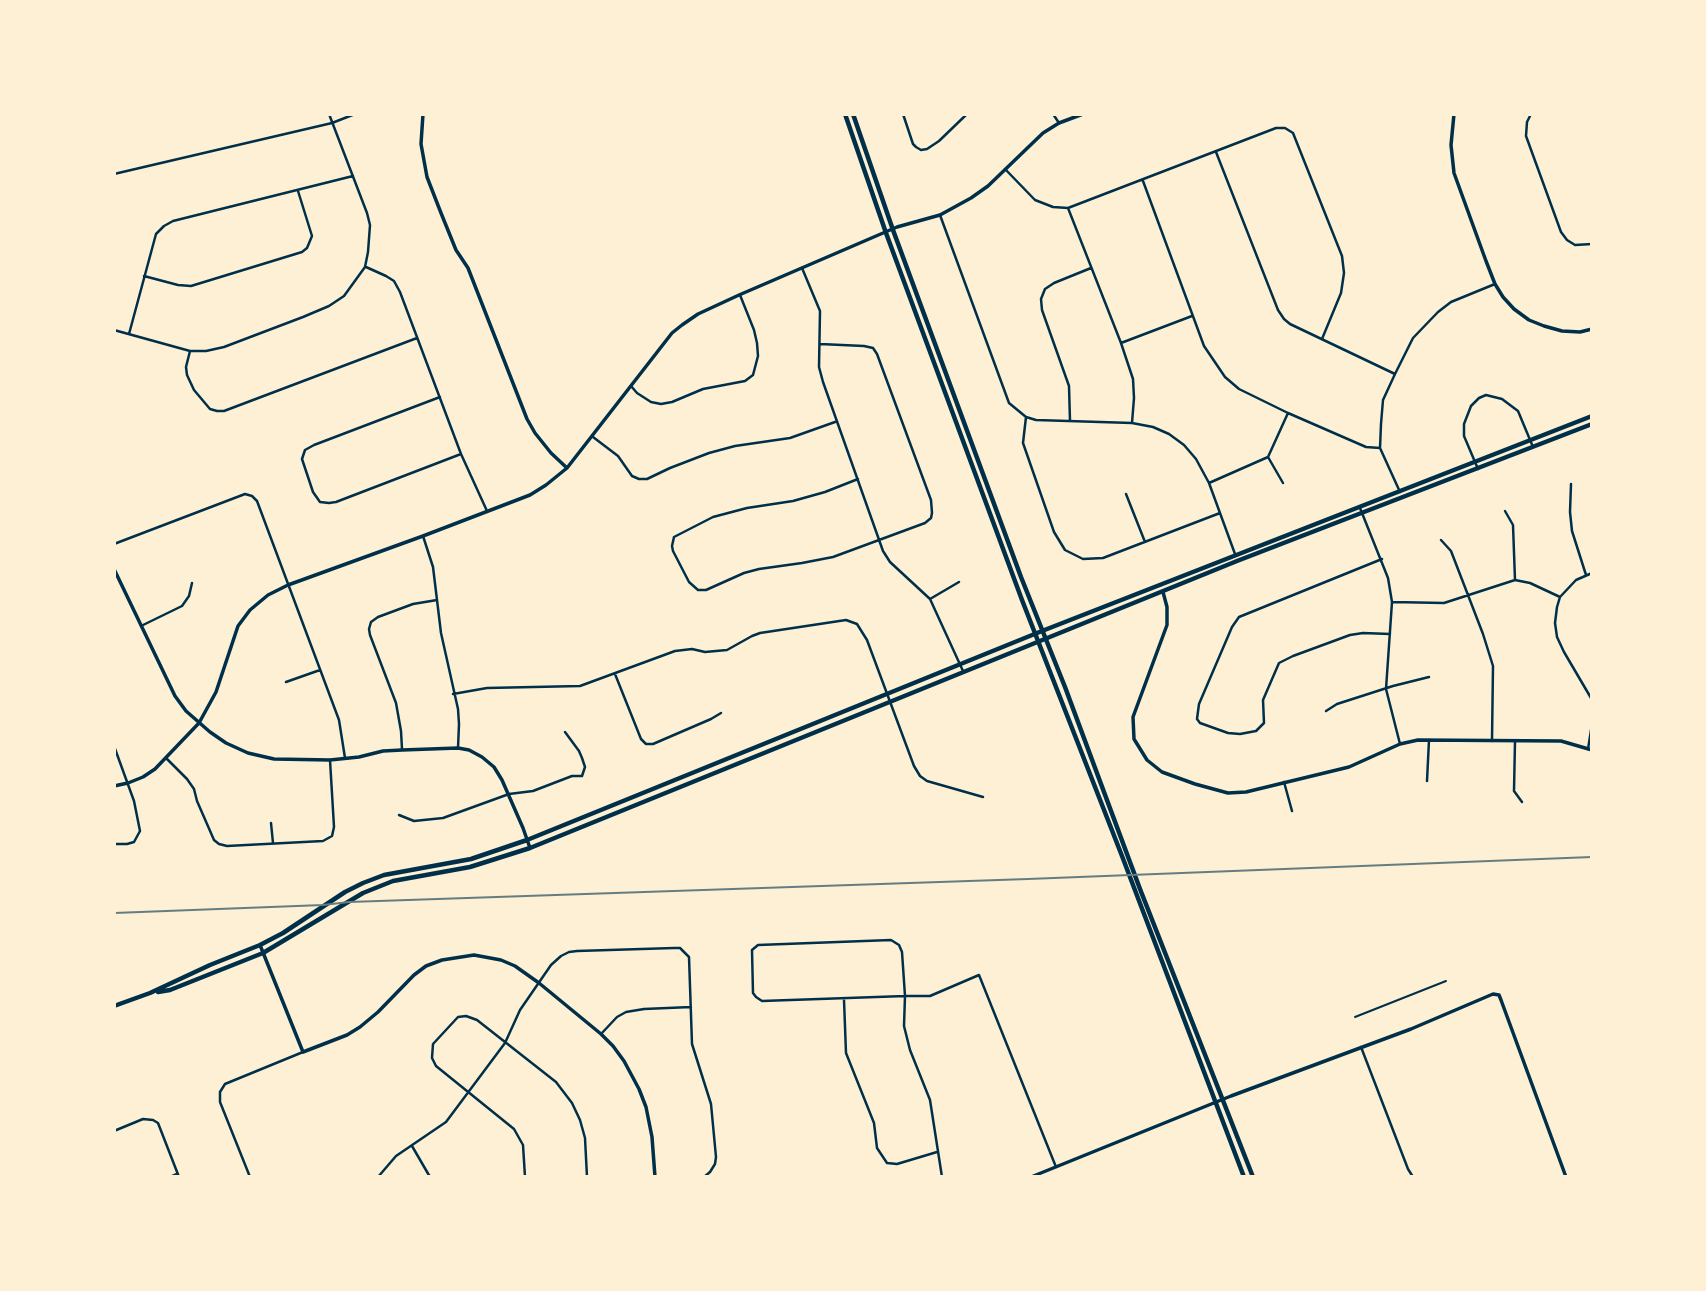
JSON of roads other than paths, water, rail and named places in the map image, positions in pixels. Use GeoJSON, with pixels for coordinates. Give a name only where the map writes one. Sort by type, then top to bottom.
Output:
{"type":"FeatureCollection","features":[{"type":"Feature","properties":{"kind":"main road"},"geometry":{"type":"LineString","coordinates":[[845,114],[886,233],[1035,634],[1253,1177]]}},
{"type":"Feature","properties":{"kind":"main road"},"geometry":{"type":"LineString","coordinates":[[853,114],[1021,577],[1128,853],[1138,889],[1244,1177]]}},
{"type":"Feature","properties":{"kind":"main road"},"geometry":{"type":"LineString","coordinates":[[1361,511],[1592,416]]}},
{"type":"Feature","properties":{"kind":"main road"},"geometry":{"type":"LineString","coordinates":[[114,1006],[260,945],[363,883],[384,875],[471,859],[527,840],[1042,631],[1592,424]]}},
{"type":"Feature","properties":{"kind":"main road"},"geometry":{"type":"LineString","coordinates":[[150,993],[170,990],[263,953],[363,893],[393,881],[470,867],[530,848],[1163,592],[1236,559]]}},
{"type":"Feature","properties":{"kind":"street"},"geometry":{"type":"LineString","coordinates":[[114,330],[190,351],[206,351],[224,347],[329,306],[344,296],[365,267],[369,252],[370,225],[329,114]]}},
{"type":"Feature","properties":{"kind":"street"},"geometry":{"type":"LineString","coordinates":[[114,174],[332,122],[355,114]]}},
{"type":"Feature","properties":{"kind":"street"},"geometry":{"type":"LineString","coordinates":[[423,114],[421,144],[426,177],[456,250],[468,268],[527,419],[551,453],[567,468]]}},
{"type":"Feature","properties":{"kind":"street"},"geometry":{"type":"LineString","coordinates":[[903,114],[913,144],[921,150],[939,141],[967,114]]}},
{"type":"Feature","properties":{"kind":"street"},"geometry":{"type":"LineString","coordinates":[[1054,114],[1059,124]]}},
{"type":"Feature","properties":{"kind":"street"},"geometry":{"type":"LineString","coordinates":[[114,786],[143,777],[155,769],[199,723],[216,692],[238,626],[250,610],[268,595],[288,585],[530,495],[567,468],[672,333],[682,325],[698,314],[802,268],[886,233],[940,215],[988,186],[1043,133],[1083,114]]}},
{"type":"Feature","properties":{"kind":"street"},"geometry":{"type":"LineString","coordinates":[[1454,114],[1451,145],[1454,173],[1495,284],[1514,309],[1529,320],[1562,331],[1580,332],[1592,329]]}},
{"type":"Feature","properties":{"kind":"street"},"geometry":{"type":"LineString","coordinates":[[1531,114],[1527,122],[1526,136],[1561,232],[1575,245],[1592,244]]}},
{"type":"Feature","properties":{"kind":"street"},"geometry":{"type":"LineString","coordinates":[[1005,169],[1035,200],[1053,207],[1068,208],[1276,128],[1285,128],[1293,133],[1342,256],[1344,273],[1341,293],[1322,339]]}},
{"type":"Feature","properties":{"kind":"street"},"geometry":{"type":"LineString","coordinates":[[1216,151],[1278,310],[1290,324],[1395,374]]}},
{"type":"Feature","properties":{"kind":"street"},"geometry":{"type":"LineString","coordinates":[[129,334],[156,234],[164,226],[173,221],[353,176]]}},
{"type":"Feature","properties":{"kind":"street"},"geometry":{"type":"LineString","coordinates":[[1142,180],[1204,346],[1225,377],[1239,388],[1288,413],[1366,447],[1380,447]]}},
{"type":"Feature","properties":{"kind":"street"},"geometry":{"type":"LineString","coordinates":[[144,276],[191,286],[302,252],[307,248],[312,236],[298,190]]}},
{"type":"Feature","properties":{"kind":"street"},"geometry":{"type":"LineString","coordinates":[[1068,208],[1133,379],[1132,424]]}},
{"type":"Feature","properties":{"kind":"street"},"geometry":{"type":"LineString","coordinates":[[940,215],[1009,403],[1026,417],[1036,420],[1153,427],[1184,444],[1209,483],[1236,559]]}},
{"type":"Feature","properties":{"kind":"street"},"geometry":{"type":"LineString","coordinates":[[365,267],[394,281],[461,454],[487,511]]}},
{"type":"Feature","properties":{"kind":"street"},"geometry":{"type":"LineString","coordinates":[[802,268],[820,311],[819,367],[823,382],[878,539],[890,562],[930,599],[964,673]]}},
{"type":"Feature","properties":{"kind":"street"},"geometry":{"type":"LineString","coordinates":[[1070,421],[1069,386],[1042,310],[1041,299],[1045,289],[1054,283],[1091,268]]}},
{"type":"Feature","properties":{"kind":"street"},"geometry":{"type":"LineString","coordinates":[[1400,493],[1380,447],[1384,400],[1395,374],[1413,338],[1437,312],[1451,302],[1495,284]]}},
{"type":"Feature","properties":{"kind":"street"},"geometry":{"type":"LineString","coordinates":[[631,386],[651,402],[661,404],[703,389],[745,382],[752,375],[758,356],[757,342],[739,295]]}},
{"type":"Feature","properties":{"kind":"street"},"geometry":{"type":"LineString","coordinates":[[1121,343],[1192,316]]}},
{"type":"Feature","properties":{"kind":"street"},"geometry":{"type":"LineString","coordinates":[[190,351],[186,368],[194,390],[210,409],[224,411],[417,338]]}},
{"type":"Feature","properties":{"kind":"street"},"geometry":{"type":"LineString","coordinates":[[820,344],[864,346],[873,348],[877,354],[931,500],[931,518],[925,523],[832,556],[744,573],[706,590],[698,590],[689,582],[671,546],[674,537],[713,517],[747,508],[793,501],[859,480]]}},
{"type":"Feature","properties":{"kind":"street"},"geometry":{"type":"LineString","coordinates":[[1478,469],[1464,436],[1464,424],[1471,407],[1486,395],[1502,399],[1518,411],[1533,447]]}},
{"type":"Feature","properties":{"kind":"street"},"geometry":{"type":"LineString","coordinates":[[440,397],[305,450],[302,458],[313,492],[320,502],[336,502],[461,454]]}},
{"type":"Feature","properties":{"kind":"street"},"geometry":{"type":"LineString","coordinates":[[1209,483],[1268,457],[1288,413]]}},
{"type":"Feature","properties":{"kind":"street"},"geometry":{"type":"LineString","coordinates":[[1026,417],[1023,443],[1054,532],[1065,550],[1083,559],[1103,558],[1220,513]]}},
{"type":"Feature","properties":{"kind":"street"},"geometry":{"type":"LineString","coordinates":[[593,437],[618,456],[632,476],[647,479],[709,453],[734,446],[790,438],[837,421]]}},
{"type":"Feature","properties":{"kind":"street"},"geometry":{"type":"LineString","coordinates":[[1268,457],[1283,483]]}},
{"type":"Feature","properties":{"kind":"street"},"geometry":{"type":"LineString","coordinates":[[1571,484],[1572,531],[1586,575]]}},
{"type":"Feature","properties":{"kind":"street"},"geometry":{"type":"LineString","coordinates":[[114,544],[245,494],[252,496],[257,501],[339,720],[345,758]]}},
{"type":"Feature","properties":{"kind":"street"},"geometry":{"type":"LineString","coordinates":[[1126,494],[1146,542]]}},
{"type":"Feature","properties":{"kind":"street"},"geometry":{"type":"LineString","coordinates":[[1361,511],[1388,578],[1392,602],[1386,689],[1400,744]]}},
{"type":"Feature","properties":{"kind":"street"},"geometry":{"type":"LineString","coordinates":[[1505,511],[1513,525],[1515,580]]}},
{"type":"Feature","properties":{"kind":"street"},"geometry":{"type":"LineString","coordinates":[[423,536],[433,567],[441,634],[458,709],[458,748]]}},
{"type":"Feature","properties":{"kind":"street"},"geometry":{"type":"LineString","coordinates":[[1441,541],[1451,551],[1493,666],[1492,741]]}},
{"type":"Feature","properties":{"kind":"street"},"geometry":{"type":"LineString","coordinates":[[1382,559],[1239,617],[1232,626],[1199,704],[1197,719],[1200,723],[1228,733],[1256,731],[1264,723],[1263,700],[1279,663],[1350,635],[1390,634]]}},
{"type":"Feature","properties":{"kind":"street"},"geometry":{"type":"LineString","coordinates":[[114,569],[175,696],[199,723],[226,743],[248,753],[275,759],[330,760],[402,750],[458,748],[469,751],[494,767],[509,794],[530,848]]}},
{"type":"Feature","properties":{"kind":"street"},"geometry":{"type":"LineString","coordinates":[[1592,573],[1576,580],[1560,597],[1555,615],[1555,630],[1564,652],[1592,703]]}},
{"type":"Feature","properties":{"kind":"street"},"geometry":{"type":"LineString","coordinates":[[1392,602],[1444,603],[1515,580],[1530,583],[1560,597]]}},
{"type":"Feature","properties":{"kind":"street"},"geometry":{"type":"LineString","coordinates":[[930,599],[959,582]]}},
{"type":"Feature","properties":{"kind":"street"},"geometry":{"type":"LineString","coordinates":[[141,626],[183,606],[192,583]]}},
{"type":"Feature","properties":{"kind":"street"},"geometry":{"type":"LineString","coordinates":[[1163,592],[1167,607],[1167,625],[1133,717],[1134,739],[1147,760],[1162,772],[1195,784],[1228,793],[1246,792],[1349,767],[1400,744],[1418,740],[1561,741],[1590,749],[1592,724]]}},
{"type":"Feature","properties":{"kind":"street"},"geometry":{"type":"LineString","coordinates":[[402,750],[396,703],[369,629],[371,622],[378,617],[413,604],[437,600]]}},
{"type":"Feature","properties":{"kind":"street"},"geometry":{"type":"LineString","coordinates":[[453,694],[487,688],[580,686],[675,650],[727,650],[752,636],[846,620],[857,624],[867,639],[920,776],[927,781],[983,797]]}},
{"type":"Feature","properties":{"kind":"street"},"geometry":{"type":"LineString","coordinates":[[286,682],[320,670]]}},
{"type":"Feature","properties":{"kind":"street"},"geometry":{"type":"LineString","coordinates":[[615,674],[641,739],[646,744],[653,744],[721,713]]}},
{"type":"Feature","properties":{"kind":"street"},"geometry":{"type":"LineString","coordinates":[[1326,711],[1337,704],[1429,677]]}},
{"type":"Feature","properties":{"kind":"street"},"geometry":{"type":"LineString","coordinates":[[399,815],[414,821],[443,818],[509,794],[533,791],[572,776],[582,776],[585,767],[582,758],[565,732]]}},
{"type":"Feature","properties":{"kind":"street"},"geometry":{"type":"LineString","coordinates":[[1427,781],[1429,740]]}},
{"type":"Feature","properties":{"kind":"street"},"geometry":{"type":"LineString","coordinates":[[1515,741],[1514,791],[1522,802]]}},
{"type":"Feature","properties":{"kind":"street"},"geometry":{"type":"LineString","coordinates":[[114,746],[134,801],[140,831],[134,842],[114,844]]}},
{"type":"Feature","properties":{"kind":"street"},"geometry":{"type":"LineString","coordinates":[[166,758],[194,789],[214,840],[227,846],[323,841],[331,836],[334,827],[330,760]]}},
{"type":"Feature","properties":{"kind":"street"},"geometry":{"type":"LineString","coordinates":[[1284,782],[1292,811]]}},
{"type":"Feature","properties":{"kind":"street"},"geometry":{"type":"LineString","coordinates":[[271,823],[273,844]]}},
{"type":"Feature","properties":{"kind":"street"},"geometry":{"type":"LineString","coordinates":[[942,1177],[930,1100],[910,1050],[904,1026],[905,996],[902,952],[899,945],[891,940],[758,945],[752,950],[753,993],[762,1001],[905,996],[930,996],[979,975],[1056,1167]]}},
{"type":"Feature","properties":{"kind":"street"},"geometry":{"type":"LineString","coordinates":[[260,945],[303,1052]]}},
{"type":"Feature","properties":{"kind":"street"},"geometry":{"type":"LineString","coordinates":[[378,1177],[396,1156],[446,1122],[505,1043],[520,1010],[551,965],[561,956],[569,952],[680,948],[689,957],[692,1044],[712,1104],[715,1164],[704,1177]]}},
{"type":"Feature","properties":{"kind":"street"},"geometry":{"type":"LineString","coordinates":[[250,1177],[220,1102],[220,1092],[225,1084],[360,1027],[426,966],[442,960],[474,955],[501,960],[515,966],[601,1034],[624,1061],[642,1098],[652,1138],[655,1177]]}},
{"type":"Feature","properties":{"kind":"street"},"geometry":{"type":"LineString","coordinates":[[1031,1177],[1493,994],[1499,995],[1501,1000],[1566,1177]]}},
{"type":"Feature","properties":{"kind":"street"},"geometry":{"type":"LineString","coordinates":[[844,999],[846,1053],[874,1123],[877,1148],[887,1163],[897,1164],[937,1152]]}},
{"type":"Feature","properties":{"kind":"street"},"geometry":{"type":"LineString","coordinates":[[601,1034],[617,1017],[626,1012],[691,1007]]}},
{"type":"Feature","properties":{"kind":"street"},"geometry":{"type":"LineString","coordinates":[[525,1177],[523,1145],[518,1135],[509,1124],[449,1077],[432,1058],[436,1041],[458,1017],[466,1016],[477,1020],[556,1082],[572,1103],[580,1120],[585,1138],[587,1177]]}},
{"type":"Feature","properties":{"kind":"street"},"geometry":{"type":"LineString","coordinates":[[1361,1047],[1413,1177]]}},
{"type":"Feature","properties":{"kind":"street"},"geometry":{"type":"LineString","coordinates":[[114,1130],[143,1119],[159,1123],[178,1176],[170,1177]]}},
{"type":"Feature","properties":{"kind":"street"},"geometry":{"type":"LineString","coordinates":[[412,1146],[430,1177]]}},
{"type":"Feature","properties":{"kind":"lane"},"geometry":{"type":"LineString","coordinates":[[1355,1017],[1446,981]]}},
{"type":"Feature","properties":{"kind":"railway"},"geometry":{"type":"LineString","coordinates":[[114,913],[1592,857]]}}]}
